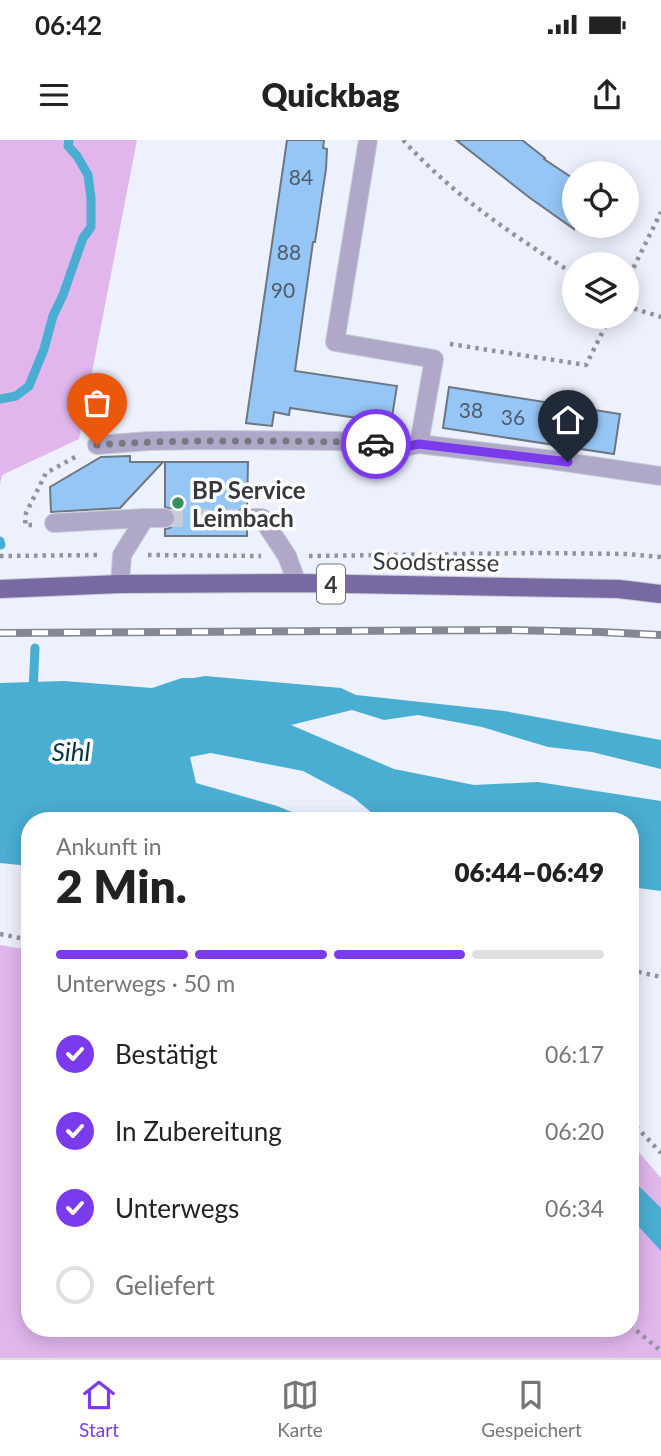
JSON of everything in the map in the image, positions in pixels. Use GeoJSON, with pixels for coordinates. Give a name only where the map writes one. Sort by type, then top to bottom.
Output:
{"type":"FeatureCollection","features":[{"type":"Feature","properties":{"kind":"main road","name":"Soodstrasse"},"geometry":{"type":"LineString","coordinates":[[0,589],[120,584],[297,583],[619,589],[661,594]]}},
{"type":"Feature","properties":{"kind":"street"},"geometry":{"type":"LineString","coordinates":[[368,140],[335,342],[434,359],[419,444]]}},
{"type":"Feature","properties":{"kind":"street"},"geometry":{"type":"LineString","coordinates":[[97,445],[208,440],[338,441],[404,447],[419,444],[661,476]]}},
{"type":"Feature","properties":{"kind":"street"},"geometry":{"type":"LineString","coordinates":[[54,523],[165,518]]}},
{"type":"Feature","properties":{"kind":"street"},"geometry":{"type":"LineString","coordinates":[[247,518],[262,518],[287,556],[297,583]]}},
{"type":"Feature","properties":{"kind":"street"},"geometry":{"type":"LineString","coordinates":[[120,584],[122,555],[145,519]]}},
{"type":"Feature","properties":{"kind":"path"},"geometry":{"type":"LineString","coordinates":[[403,140],[442,180],[473,206],[562,266]]}},
{"type":"Feature","properties":{"kind":"path"},"geometry":{"type":"LineString","coordinates":[[639,257],[661,212]]}},
{"type":"Feature","properties":{"kind":"path"},"geometry":{"type":"LineString","coordinates":[[639,310],[661,317]]}},
{"type":"Feature","properties":{"kind":"path"},"geometry":{"type":"LineString","coordinates":[[450,344],[586,365],[604,329]]}},
{"type":"Feature","properties":{"kind":"path"},"geometry":{"type":"LineString","coordinates":[[25,525],[26,513],[46,473],[97,445]]}},
{"type":"Feature","properties":{"kind":"path"},"geometry":{"type":"LineString","coordinates":[[0,556],[536,553],[661,557]]}},
{"type":"Feature","properties":{"kind":"path"},"geometry":{"type":"LineString","coordinates":[[0,934],[21,938]]}},
{"type":"Feature","properties":{"kind":"path"},"geometry":{"type":"LineString","coordinates":[[639,972],[661,977]]}},
{"type":"Feature","properties":{"kind":"path"},"geometry":{"type":"LineString","coordinates":[[639,1130],[661,1153]]}},
{"type":"Feature","properties":{"kind":"path"},"geometry":{"type":"LineString","coordinates":[[639,1333],[661,1351]]}},
{"type":"Feature","properties":{"kind":"shaded area"},"geometry":{"type":"Polygon","coordinates":[[[0,140],[137,140],[79,439],[2,475],[0,484],[0,140]]]}},
{"type":"Feature","properties":{"kind":"shaded area"},"geometry":{"type":"Polygon","coordinates":[[[0,945],[21,948],[21,1337],[639,1337],[639,1152],[661,1178],[661,1358],[0,1358],[0,945]]]}},
{"type":"Feature","properties":{"kind":"water","name":"Sihl"},"geometry":{"type":"Polygon","coordinates":[[[205,676],[341,688],[356,695],[504,711],[661,740],[661,769],[592,752],[548,747],[482,727],[418,715],[384,720],[352,710],[291,725],[394,769],[474,785],[538,782],[661,801],[661,891],[639,888],[639,812],[371,812],[354,798],[303,771],[211,753],[190,757],[196,783],[292,812],[21,812],[21,865],[0,863],[0,683],[64,681],[152,688],[182,678],[205,676]]]}},
{"type":"Feature","properties":{"kind":"water"},"geometry":{"type":"Polygon","coordinates":[[[639,1186],[661,1208],[661,1251],[639,1227],[639,1186]]]}},
{"type":"Feature","properties":{"kind":"building"},"geometry":{"type":"Polygon","coordinates":[[[287,140],[324,140],[323,148],[327,149],[295,371],[397,386],[391,423],[290,408],[289,415],[274,412],[272,426],[246,423],[287,140]]]}},
{"type":"Feature","properties":{"kind":"building"},"geometry":{"type":"Polygon","coordinates":[[[456,140],[522,140],[562,171],[562,221],[456,140]]]}},
{"type":"Feature","properties":{"kind":"building"},"geometry":{"type":"Polygon","coordinates":[[[449,387],[620,414],[614,454],[443,428],[449,387]]]}},
{"type":"Feature","properties":{"kind":"building"},"geometry":{"type":"Polygon","coordinates":[[[130,456],[130,462],[163,462],[120,508],[51,512],[50,487],[101,457],[130,456]]]}},
{"type":"Feature","properties":{"kind":"building"},"geometry":{"type":"Polygon","coordinates":[[[165,462],[248,462],[247,507],[241,509],[236,517],[238,524],[247,529],[247,536],[165,536],[165,529],[174,524],[176,517],[171,509],[165,507],[165,462]]]}},
{"type":"Feature","properties":{"kind":"waterway"},"geometry":{"type":"LineString","coordinates":[[0,399],[16,396],[29,386],[83,238],[91,227],[88,175],[68,146],[69,140]]}},
{"type":"Feature","properties":{"kind":"waterway"},"geometry":{"type":"LineString","coordinates":[[0,541],[1,545]]}},
{"type":"Feature","properties":{"kind":"waterway"},"geometry":{"type":"LineString","coordinates":[[33,692],[35,648]]}},
{"type":"Feature","properties":{"kind":"tunnel"},"geometry":{"type":"LineString","coordinates":[[165,518],[247,518]]}},
{"type":"Feature","properties":{"kind":"railway"},"geometry":{"type":"LineString","coordinates":[[0,633],[504,630],[661,635]]}},
{"type":"Feature","properties":{"kind":"way so far"},"geometry":{"type":"LineString","coordinates":[[97,445],[208,440],[376,444]]}},
{"type":"Feature","properties":{"kind":"place","name":"BP Service Leimbach"},"geometry":{"type":"Point","coordinates":[178,503]}},
{"type":"Feature","properties":{"kind":"route"},"geometry":{"type":"LineString","coordinates":[[376,444],[404,447],[419,444],[568,462]]}}]}
